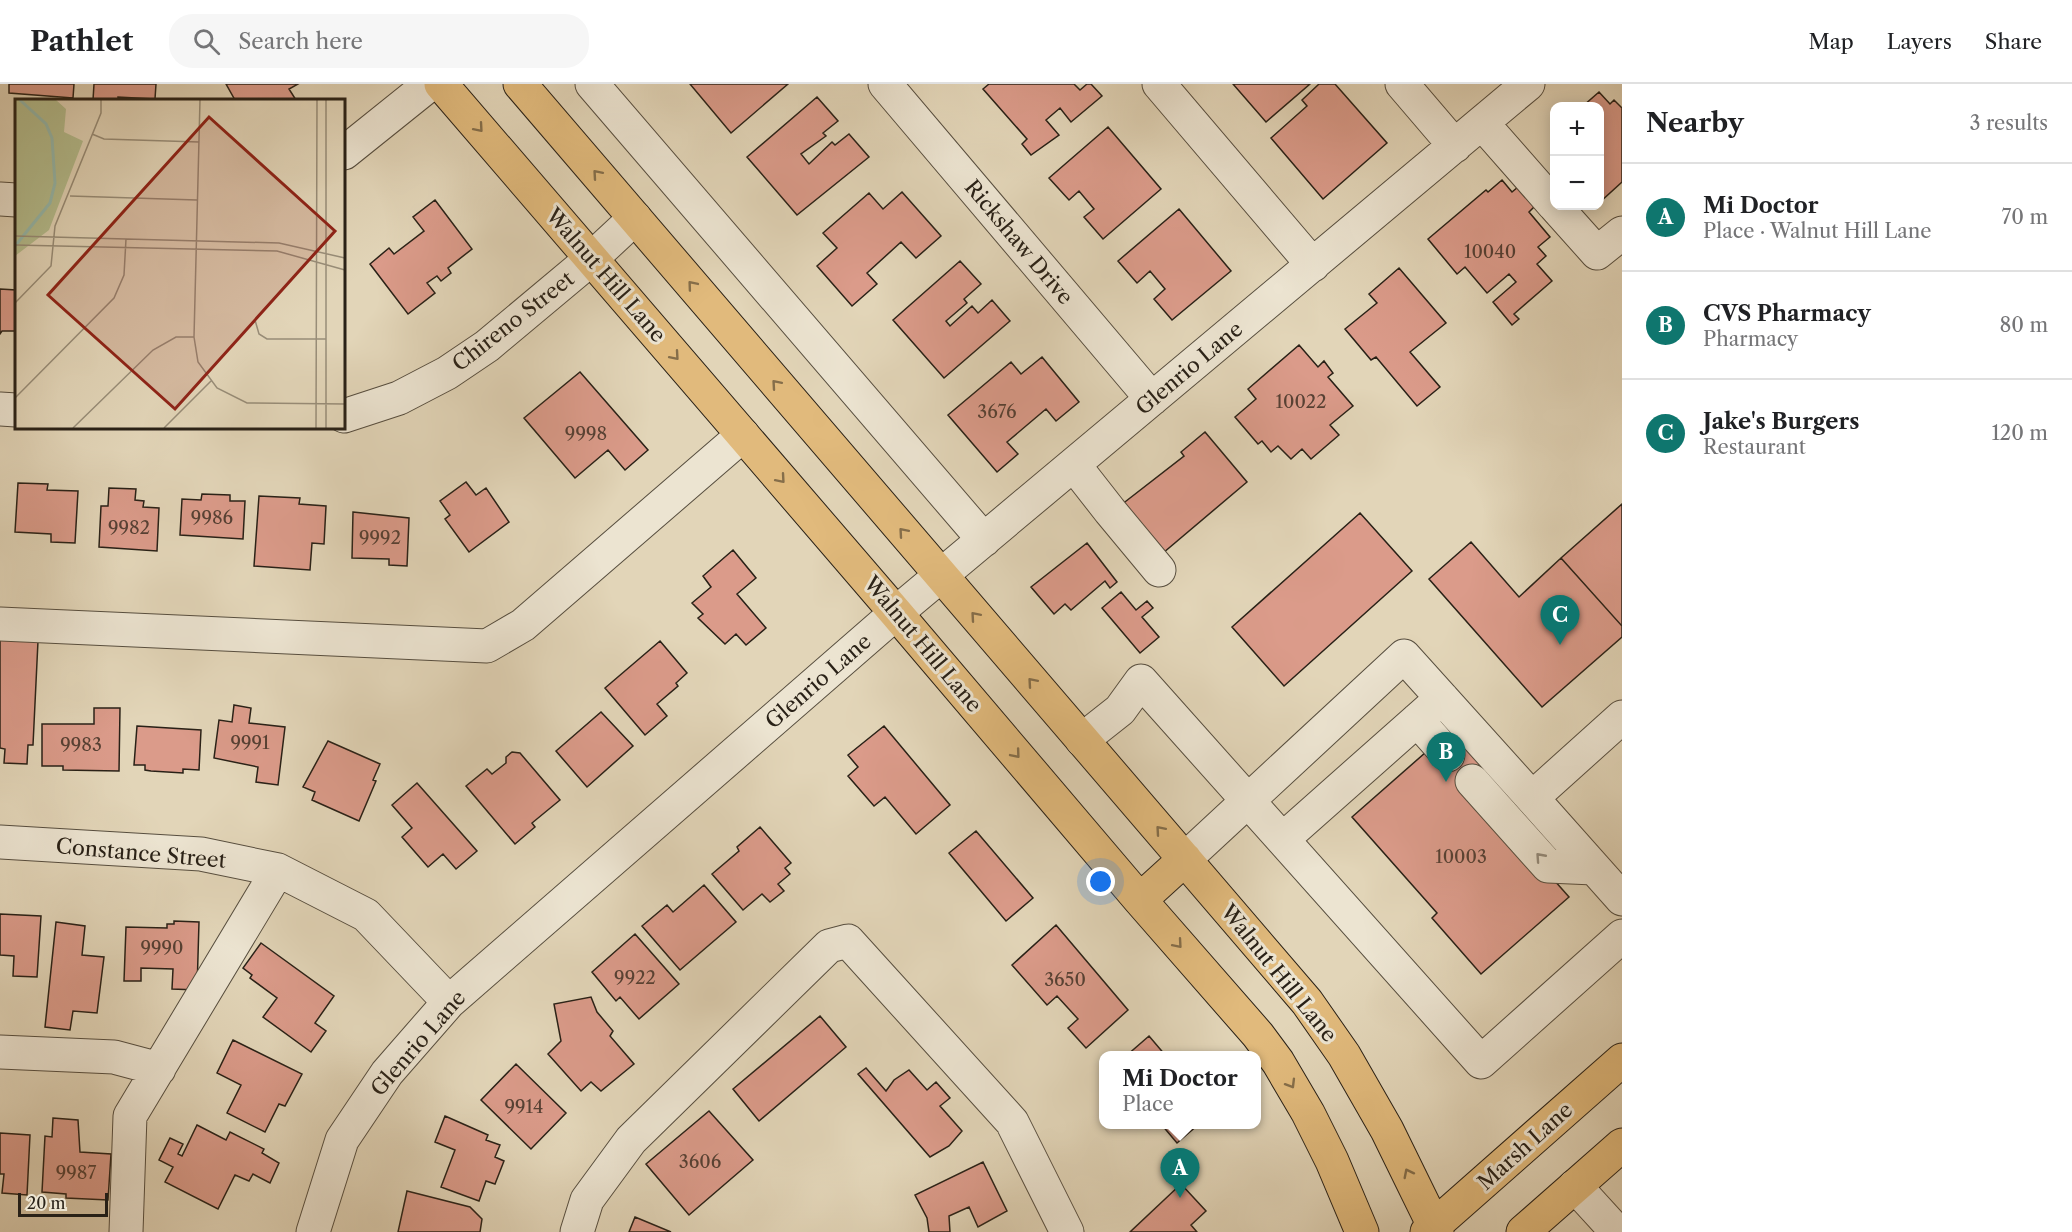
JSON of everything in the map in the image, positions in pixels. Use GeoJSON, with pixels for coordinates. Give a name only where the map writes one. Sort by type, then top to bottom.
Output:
{"type":"FeatureCollection","features":[{"type":"Feature","properties":{"kind":"main road","name":"Walnut Hill Lane"},"geometry":{"type":"LineString","coordinates":[[441,84],[1258,1035],[1278,1062],[1308,1113],[1332,1161],[1362,1232]]}},
{"type":"Feature","properties":{"kind":"main road","name":"Walnut Hill Lane"},"geometry":{"type":"LineString","coordinates":[[520,84],[1306,1002],[1344,1055],[1386,1130],[1433,1230]]}},
{"type":"Feature","properties":{"kind":"main road"},"geometry":{"type":"LineString","coordinates":[[1140,900],[1185,859]]}},
{"type":"Feature","properties":{"kind":"main road","name":"Marsh Lane"},"geometry":{"type":"LineString","coordinates":[[1433,1230],[1622,1060]]}},
{"type":"Feature","properties":{"kind":"main road"},"geometry":{"type":"LineString","coordinates":[[1523,1232],[1622,1145]]}},
{"type":"Feature","properties":{"kind":"street"},"geometry":{"type":"LineString","coordinates":[[345,152],[430,84]]}},
{"type":"Feature","properties":{"kind":"street"},"geometry":{"type":"LineString","coordinates":[[592,84],[984,540]]}},
{"type":"Feature","properties":{"kind":"street","name":"Rickshaw Drive"},"geometry":{"type":"LineString","coordinates":[[885,84],[1152,399]]}},
{"type":"Feature","properties":{"kind":"street"},"geometry":{"type":"LineString","coordinates":[[1159,84],[1313,265]]}},
{"type":"Feature","properties":{"kind":"street"},"geometry":{"type":"LineString","coordinates":[[1402,84],[1455,146]]}},
{"type":"Feature","properties":{"kind":"street","name":"Glenrio Lane"},"geometry":{"type":"LineString","coordinates":[[314,1232],[342,1140],[387,1073],[449,1002],[896,613],[1528,84]]}},
{"type":"Feature","properties":{"kind":"street"},"geometry":{"type":"LineString","coordinates":[[1482,123],[1550,199]]}},
{"type":"Feature","properties":{"kind":"street"},"geometry":{"type":"LineString","coordinates":[[0,199],[15,200]]}},
{"type":"Feature","properties":{"kind":"street"},"geometry":{"type":"LineString","coordinates":[[1559,210],[1597,253],[1622,233]]}},
{"type":"Feature","properties":{"kind":"street","name":"Chireno Street"},"geometry":{"type":"LineString","coordinates":[[345,416],[399,398],[447,373],[487,346],[591,259],[635,218]]}},
{"type":"Feature","properties":{"kind":"street"},"geometry":{"type":"LineString","coordinates":[[0,409],[15,410]]}},
{"type":"Feature","properties":{"kind":"street"},"geometry":{"type":"LineString","coordinates":[[0,624],[487,646],[523,625],[743,435]]}},
{"type":"Feature","properties":{"kind":"street"},"geometry":{"type":"LineString","coordinates":[[1074,465],[1160,570]]}},
{"type":"Feature","properties":{"kind":"street"},"geometry":{"type":"LineString","coordinates":[[1185,859],[1404,656],[1622,899]]}},
{"type":"Feature","properties":{"kind":"street"},"geometry":{"type":"LineString","coordinates":[[1082,740],[1120,710],[1141,681],[1481,1062],[1622,936]]}},
{"type":"Feature","properties":{"kind":"street"},"geometry":{"type":"LineString","coordinates":[[1283,840],[1442,698]]}},
{"type":"Feature","properties":{"kind":"street"},"geometry":{"type":"LineString","coordinates":[[1532,798],[1622,717]]}},
{"type":"Feature","properties":{"kind":"street"},"geometry":{"type":"LineString","coordinates":[[1417,720],[1448,755]]}},
{"type":"Feature","properties":{"kind":"street"},"geometry":{"type":"LineString","coordinates":[[1472,781],[1548,866],[1594,868]]}},
{"type":"Feature","properties":{"kind":"street","name":"Constance Street"},"geometry":{"type":"LineString","coordinates":[[0,842],[201,854],[278,870],[366,915],[449,1002]]}},
{"type":"Feature","properties":{"kind":"street"},"geometry":{"type":"LineString","coordinates":[[126,1232],[130,1116],[278,870]]}},
{"type":"Feature","properties":{"kind":"street"},"geometry":{"type":"LineString","coordinates":[[577,1232],[587,1200],[631,1140],[829,946],[848,941],[1012,1122],[1066,1232]]}},
{"type":"Feature","properties":{"kind":"street"},"geometry":{"type":"LineString","coordinates":[[0,1052],[114,1057],[159,1069]]}},
{"type":"Feature","properties":{"kind":"street"},"geometry":{"type":"LineString","coordinates":[[1575,1186],[1620,1231]]}},
{"type":"Feature","properties":{"kind":"building"},"geometry":{"type":"Polygon","coordinates":[[[9,84],[74,84],[73,98],[9,93],[9,84]]]}},
{"type":"Feature","properties":{"kind":"building"},"geometry":{"type":"Polygon","coordinates":[[[94,84],[156,84],[155,99],[118,97],[118,99],[93,99],[94,84]]]}},
{"type":"Feature","properties":{"kind":"building"},"geometry":{"type":"Polygon","coordinates":[[[226,84],[298,84],[289,89],[295,99],[234,99],[226,84]]]}},
{"type":"Feature","properties":{"kind":"building"},"geometry":{"type":"Polygon","coordinates":[[[690,84],[788,84],[731,133],[690,84]]]}},
{"type":"Feature","properties":{"kind":"building"},"geometry":{"type":"Polygon","coordinates":[[[989,84],[1074,84],[1080,90],[1087,84],[1091,84],[1102,96],[1071,122],[1060,108],[1046,120],[1059,135],[1031,155],[1022,144],[1027,139],[983,89],[989,84]]]}},
{"type":"Feature","properties":{"kind":"building"},"geometry":{"type":"Polygon","coordinates":[[[1233,84],[1310,84],[1266,122],[1233,84]]]}},
{"type":"Feature","properties":{"kind":"building"},"geometry":{"type":"Polygon","coordinates":[[[1319,84],[1335,84],[1387,143],[1323,199],[1271,138],[1307,106],[1302,100],[1319,84]]]}},
{"type":"Feature","properties":{"kind":"building"},"geometry":{"type":"Polygon","coordinates":[[[1599,92],[1610,104],[1614,100],[1622,108],[1622,182],[1604,198],[1604,102],[1588,102],[1599,92]]]}},
{"type":"Feature","properties":{"kind":"building"},"geometry":{"type":"Polygon","coordinates":[[[817,97],[838,121],[823,133],[826,136],[801,154],[809,164],[832,142],[835,145],[849,134],[869,157],[797,215],[747,157],[817,97]]]}},
{"type":"Feature","properties":{"kind":"building"},"geometry":{"type":"Polygon","coordinates":[[[1108,127],[1161,189],[1103,239],[1084,217],[1094,209],[1079,191],[1069,200],[1049,178],[1108,127]]]}},
{"type":"Feature","properties":{"kind":"building"},"geometry":{"type":"Polygon","coordinates":[[[1502,180],[1512,192],[1518,187],[1535,206],[1529,212],[1550,237],[1538,247],[1546,256],[1537,264],[1552,281],[1514,314],[1519,319],[1512,325],[1493,302],[1516,282],[1509,274],[1487,293],[1465,267],[1457,274],[1428,239],[1486,190],[1488,192],[1502,180]]]}},
{"type":"Feature","properties":{"kind":"building"},"geometry":{"type":"Polygon","coordinates":[[[902,192],[941,236],[916,258],[901,242],[867,273],[877,284],[852,306],[817,266],[837,248],[823,233],[869,193],[883,209],[902,192]]]}},
{"type":"Feature","properties":{"kind":"building"},"geometry":{"type":"Polygon","coordinates":[[[435,200],[472,249],[448,268],[451,273],[441,281],[437,276],[427,283],[435,293],[408,314],[370,264],[389,248],[394,254],[424,231],[413,217],[435,200]]]}},
{"type":"Feature","properties":{"kind":"building"},"geometry":{"type":"Polygon","coordinates":[[[1179,209],[1231,271],[1172,320],[1154,299],[1165,289],[1150,271],[1137,283],[1118,261],[1179,209]]]}},
{"type":"Feature","properties":{"kind":"building"},"geometry":{"type":"Polygon","coordinates":[[[960,261],[981,284],[964,299],[967,303],[946,321],[950,326],[972,306],[978,313],[992,300],[1010,321],[944,378],[893,320],[960,261]]]}},
{"type":"Feature","properties":{"kind":"building"},"geometry":{"type":"Polygon","coordinates":[[[1399,268],[1446,323],[1410,352],[1440,387],[1417,406],[1376,357],[1371,360],[1345,329],[1377,303],[1369,294],[1399,268]]]}},
{"type":"Feature","properties":{"kind":"building"},"geometry":{"type":"Polygon","coordinates":[[[0,289],[15,290],[15,331],[2,331],[0,334],[0,289]]]}},
{"type":"Feature","properties":{"kind":"building"},"geometry":{"type":"Polygon","coordinates":[[[1299,345],[1318,367],[1324,361],[1333,373],[1328,377],[1353,406],[1330,425],[1339,435],[1311,459],[1302,449],[1291,459],[1278,446],[1271,452],[1262,441],[1258,444],[1235,417],[1256,399],[1248,389],[1299,345]]]}},
{"type":"Feature","properties":{"kind":"building"},"geometry":{"type":"Polygon","coordinates":[[[1042,357],[1079,402],[1056,421],[1046,409],[1007,442],[1018,454],[997,472],[948,415],[1011,362],[1021,374],[1042,357]]]}},
{"type":"Feature","properties":{"kind":"building"},"geometry":{"type":"Polygon","coordinates":[[[580,372],[648,450],[625,470],[608,450],[575,478],[524,418],[580,372]]]}},
{"type":"Feature","properties":{"kind":"building"},"geometry":{"type":"Polygon","coordinates":[[[1205,432],[1247,482],[1163,553],[1121,505],[1184,456],[1181,452],[1205,432]]]}},
{"type":"Feature","properties":{"kind":"building"},"geometry":{"type":"Polygon","coordinates":[[[466,482],[476,495],[486,488],[509,522],[469,552],[445,519],[450,515],[440,501],[466,482]]]}},
{"type":"Feature","properties":{"kind":"building"},"geometry":{"type":"Polygon","coordinates":[[[18,483],[48,484],[47,490],[78,491],[75,543],[51,542],[51,534],[15,532],[18,483]]]}},
{"type":"Feature","properties":{"kind":"building"},"geometry":{"type":"Polygon","coordinates":[[[109,488],[136,489],[135,500],[144,501],[143,507],[159,508],[157,551],[99,547],[101,506],[108,506],[109,488]]]}},
{"type":"Feature","properties":{"kind":"building"},"geometry":{"type":"Polygon","coordinates":[[[202,494],[230,495],[230,501],[245,501],[243,539],[180,535],[182,499],[201,500],[202,494]]]}},
{"type":"Feature","properties":{"kind":"building"},"geometry":{"type":"Polygon","coordinates":[[[259,496],[300,498],[299,504],[326,506],[324,544],[312,543],[310,570],[254,566],[259,496]]]}},
{"type":"Feature","properties":{"kind":"building"},"geometry":{"type":"Polygon","coordinates":[[[1622,504],[1622,626],[1561,558],[1622,504]]]}},
{"type":"Feature","properties":{"kind":"building"},"geometry":{"type":"Polygon","coordinates":[[[353,512],[409,518],[407,566],[389,565],[389,559],[352,558],[353,512]]]}},
{"type":"Feature","properties":{"kind":"building"},"geometry":{"type":"Polygon","coordinates":[[[1360,513],[1412,571],[1284,686],[1232,627],[1360,513]]]}},
{"type":"Feature","properties":{"kind":"building"},"geometry":{"type":"Polygon","coordinates":[[[1471,542],[1519,597],[1561,558],[1622,626],[1622,637],[1542,707],[1429,579],[1471,542]]]}},
{"type":"Feature","properties":{"kind":"building"},"geometry":{"type":"Polygon","coordinates":[[[1087,543],[1117,582],[1110,588],[1105,581],[1071,610],[1065,604],[1054,614],[1031,587],[1087,543]]]}},
{"type":"Feature","properties":{"kind":"building"},"geometry":{"type":"Polygon","coordinates":[[[733,550],[756,578],[737,594],[766,628],[746,645],[736,634],[725,644],[698,618],[703,614],[692,603],[711,587],[703,576],[733,550]]]}},
{"type":"Feature","properties":{"kind":"building"},"geometry":{"type":"Polygon","coordinates":[[[1121,592],[1136,610],[1147,601],[1153,608],[1142,617],[1159,637],[1140,653],[1102,608],[1121,592]]]}},
{"type":"Feature","properties":{"kind":"building"},"geometry":{"type":"Polygon","coordinates":[[[0,639],[38,641],[33,745],[28,745],[27,764],[4,763],[5,749],[0,748],[0,639]]]}},
{"type":"Feature","properties":{"kind":"building"},"geometry":{"type":"Polygon","coordinates":[[[660,641],[687,673],[676,683],[678,686],[657,704],[667,716],[645,735],[605,688],[660,641]]]}},
{"type":"Feature","properties":{"kind":"building"},"geometry":{"type":"Polygon","coordinates":[[[234,705],[251,708],[249,723],[285,727],[278,785],[256,782],[258,767],[214,758],[219,720],[232,722],[234,705]]]}},
{"type":"Feature","properties":{"kind":"building"},"geometry":{"type":"Polygon","coordinates":[[[94,708],[120,708],[119,771],[63,770],[63,766],[42,766],[42,724],[94,724],[94,708]]]}},
{"type":"Feature","properties":{"kind":"building"},"geometry":{"type":"Polygon","coordinates":[[[601,712],[633,746],[587,787],[556,751],[601,712]]]}},
{"type":"Feature","properties":{"kind":"building"},"geometry":{"type":"Polygon","coordinates":[[[137,726],[201,730],[199,770],[183,769],[183,773],[151,771],[145,770],[145,765],[134,765],[137,726]]]}},
{"type":"Feature","properties":{"kind":"building"},"geometry":{"type":"Polygon","coordinates":[[[884,726],[950,805],[916,834],[885,797],[874,806],[848,776],[858,767],[848,755],[884,726]]]}},
{"type":"Feature","properties":{"kind":"building"},"geometry":{"type":"Polygon","coordinates":[[[328,741],[380,764],[373,780],[376,781],[359,821],[312,800],[315,792],[303,787],[328,741]]]}},
{"type":"Feature","properties":{"kind":"building"},"geometry":{"type":"Polygon","coordinates":[[[1463,742],[1486,768],[1469,784],[1569,897],[1481,974],[1432,918],[1437,913],[1352,817],[1434,745],[1445,758],[1463,742]]]}},
{"type":"Feature","properties":{"kind":"building"},"geometry":{"type":"Polygon","coordinates":[[[512,752],[520,753],[560,800],[532,823],[535,827],[515,844],[466,786],[487,769],[492,774],[506,763],[506,757],[512,752]]]}},
{"type":"Feature","properties":{"kind":"building"},"geometry":{"type":"Polygon","coordinates":[[[417,783],[477,851],[456,869],[443,854],[428,867],[402,837],[412,828],[392,805],[417,783]]]}},
{"type":"Feature","properties":{"kind":"building"},"geometry":{"type":"Polygon","coordinates":[[[760,827],[791,863],[785,868],[790,874],[778,884],[784,891],[770,902],[762,894],[743,910],[712,874],[739,851],[737,847],[760,827]]]}},
{"type":"Feature","properties":{"kind":"building"},"geometry":{"type":"Polygon","coordinates":[[[976,831],[1033,898],[1006,921],[949,853],[976,831]]]}},
{"type":"Feature","properties":{"kind":"building"},"geometry":{"type":"Polygon","coordinates":[[[704,885],[736,922],[680,970],[642,926],[667,905],[673,912],[704,885]]]}},
{"type":"Feature","properties":{"kind":"building"},"geometry":{"type":"Polygon","coordinates":[[[0,914],[41,916],[37,977],[13,976],[14,956],[0,955],[0,914]]]}},
{"type":"Feature","properties":{"kind":"building"},"geometry":{"type":"Polygon","coordinates":[[[174,921],[199,922],[197,990],[172,989],[173,969],[141,968],[141,981],[124,981],[126,927],[167,928],[167,924],[174,924],[174,921]]]}},
{"type":"Feature","properties":{"kind":"building"},"geometry":{"type":"Polygon","coordinates":[[[56,922],[85,926],[82,955],[104,957],[97,1013],[73,1011],[70,1030],[45,1027],[56,922]]]}},
{"type":"Feature","properties":{"kind":"building"},"geometry":{"type":"Polygon","coordinates":[[[1056,925],[1128,1010],[1086,1048],[1068,1028],[1078,1019],[1057,996],[1047,1005],[1012,965],[1056,925]]]}},
{"type":"Feature","properties":{"kind":"building"},"geometry":{"type":"Polygon","coordinates":[[[635,934],[679,984],[639,1019],[620,997],[616,1001],[592,972],[635,934]]]}},
{"type":"Feature","properties":{"kind":"building"},"geometry":{"type":"Polygon","coordinates":[[[261,943],[334,996],[315,1023],[326,1031],[311,1052],[263,1017],[277,998],[250,978],[252,975],[243,968],[261,943]]]}},
{"type":"Feature","properties":{"kind":"building"},"geometry":{"type":"Polygon","coordinates":[[[591,997],[597,1012],[613,1031],[610,1036],[634,1064],[601,1091],[591,1082],[581,1091],[548,1054],[561,1041],[554,1004],[591,997]]]}},
{"type":"Feature","properties":{"kind":"building"},"geometry":{"type":"Polygon","coordinates":[[[820,1016],[846,1047],[759,1121],[733,1089],[820,1016]]]}},
{"type":"Feature","properties":{"kind":"building"},"geometry":{"type":"Polygon","coordinates":[[[1149,1036],[1162,1051],[1132,1051],[1149,1036]]]}},
{"type":"Feature","properties":{"kind":"building"},"geometry":{"type":"Polygon","coordinates":[[[233,1040],[302,1074],[285,1106],[279,1104],[265,1132],[227,1113],[241,1085],[217,1073],[233,1040]]]}},
{"type":"Feature","properties":{"kind":"building"},"geometry":{"type":"Polygon","coordinates":[[[516,1064],[566,1113],[531,1149],[481,1100],[516,1064]]]}},
{"type":"Feature","properties":{"kind":"building"},"geometry":{"type":"Polygon","coordinates":[[[866,1068],[886,1091],[894,1080],[909,1070],[927,1090],[936,1082],[950,1098],[940,1106],[962,1131],[949,1146],[930,1157],[858,1074],[866,1068]]]}},
{"type":"Feature","properties":{"kind":"building"},"geometry":{"type":"Polygon","coordinates":[[[709,1111],[753,1160],[689,1215],[646,1164],[709,1111]]]}},
{"type":"Feature","properties":{"kind":"building"},"geometry":{"type":"Polygon","coordinates":[[[445,1116],[488,1135],[486,1140],[500,1145],[495,1157],[504,1161],[495,1184],[486,1181],[479,1201],[441,1187],[455,1150],[435,1142],[445,1116]]]}},
{"type":"Feature","properties":{"kind":"building"},"geometry":{"type":"Polygon","coordinates":[[[53,1118],[78,1120],[80,1152],[111,1154],[108,1200],[66,1198],[66,1194],[42,1192],[45,1136],[52,1137],[53,1118]]]}},
{"type":"Feature","properties":{"kind":"building"},"geometry":{"type":"Polygon","coordinates":[[[197,1125],[226,1140],[230,1132],[264,1149],[262,1153],[279,1163],[270,1183],[253,1174],[249,1181],[235,1175],[218,1209],[165,1182],[173,1167],[159,1160],[170,1138],[183,1144],[178,1154],[182,1156],[197,1125]]]}},
{"type":"Feature","properties":{"kind":"building"},"geometry":{"type":"Polygon","coordinates":[[[1165,1129],[1193,1129],[1177,1143],[1165,1129]]]}},
{"type":"Feature","properties":{"kind":"building"},"geometry":{"type":"Polygon","coordinates":[[[0,1133],[30,1135],[27,1195],[2,1193],[4,1174],[0,1174],[0,1133]]]}},
{"type":"Feature","properties":{"kind":"building"},"geometry":{"type":"Polygon","coordinates":[[[983,1162],[1007,1211],[978,1227],[969,1207],[949,1216],[950,1232],[929,1232],[927,1218],[915,1195],[983,1162]]]}},
{"type":"Feature","properties":{"kind":"building"},"geometry":{"type":"Polygon","coordinates":[[[1181,1184],[1206,1211],[1191,1225],[1197,1232],[1130,1232],[1181,1184]]]}},
{"type":"Feature","properties":{"kind":"building"},"geometry":{"type":"Polygon","coordinates":[[[407,1191],[470,1207],[482,1219],[480,1232],[398,1232],[407,1191]]]}},
{"type":"Feature","properties":{"kind":"building"},"geometry":{"type":"Polygon","coordinates":[[[635,1217],[671,1232],[629,1232],[635,1217]]]}},
{"type":"Feature","properties":{"kind":"place","name":"Jake's Burgers"},"geometry":{"type":"Point","coordinates":[1560,645]}},
{"type":"Feature","properties":{"kind":"place","name":"CVS Pharmacy"},"geometry":{"type":"Point","coordinates":[1446,782]}},
{"type":"Feature","properties":{"kind":"place","name":"Mi Doctor"},"geometry":{"type":"Point","coordinates":[1180,1198]}}]}
